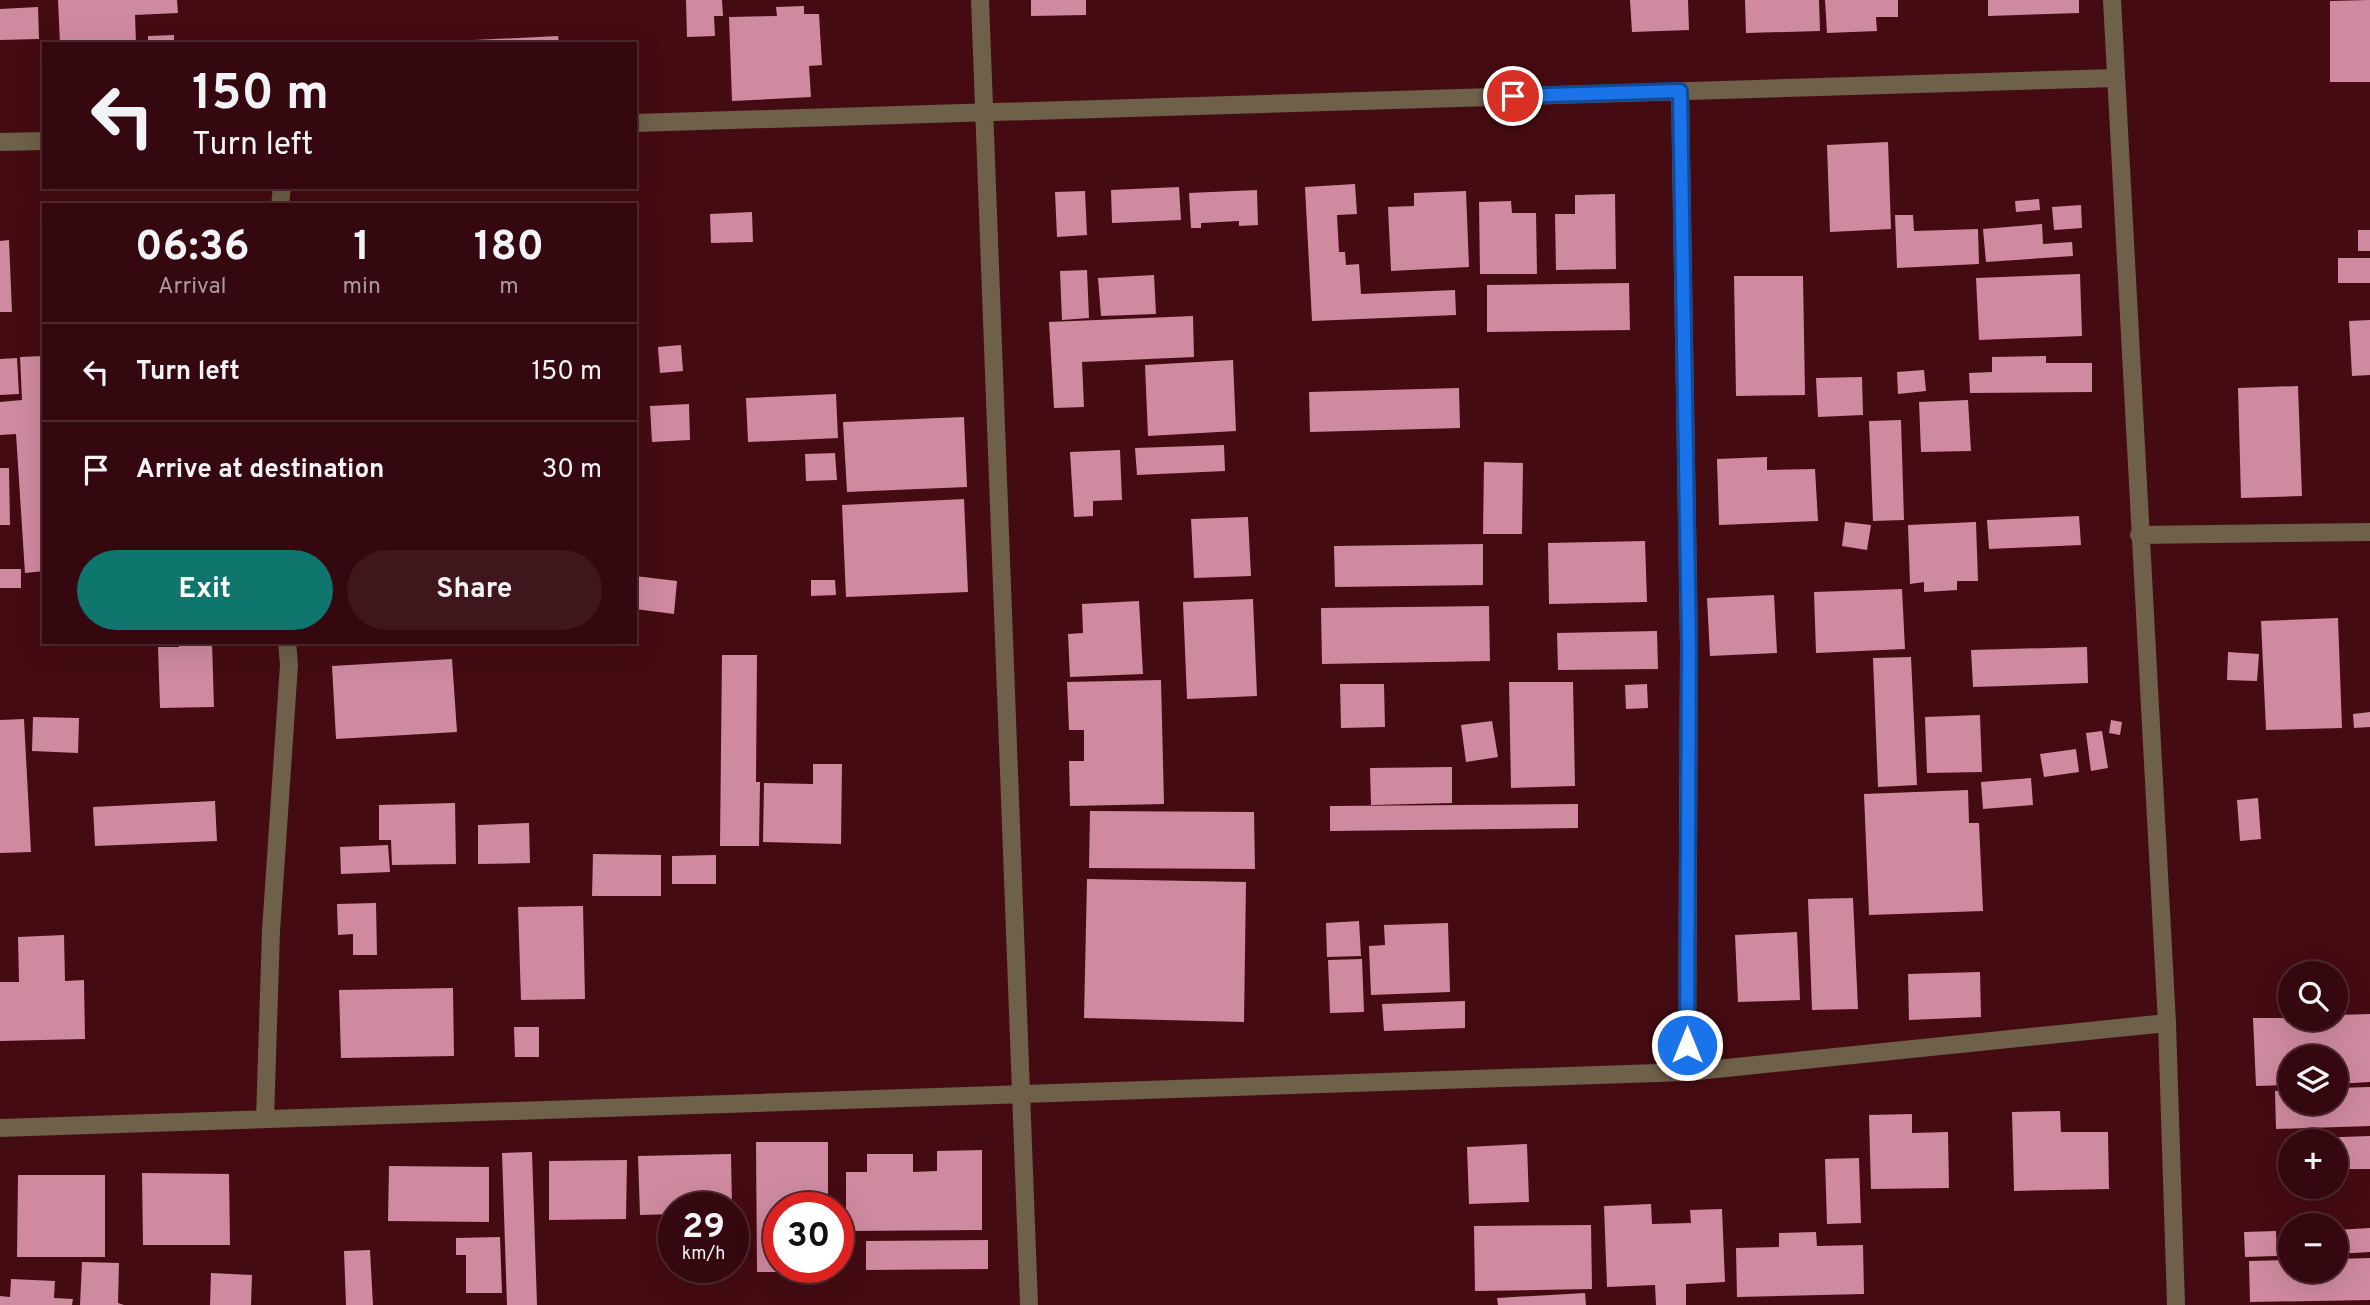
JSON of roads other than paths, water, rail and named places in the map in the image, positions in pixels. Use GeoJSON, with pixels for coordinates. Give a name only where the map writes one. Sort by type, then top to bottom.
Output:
{"type":"FeatureCollection","features":[{"type":"Feature","properties":{"kind":"street"},"geometry":{"type":"LineString","coordinates":[[980,0],[1029,1305]]}},
{"type":"Feature","properties":{"kind":"street"},"geometry":{"type":"LineString","coordinates":[[2112,0],[2167,1023],[2176,1305]]}},
{"type":"Feature","properties":{"kind":"street"},"geometry":{"type":"LineString","coordinates":[[637,123],[2115,78]]}},
{"type":"Feature","properties":{"kind":"street"},"geometry":{"type":"LineString","coordinates":[[1680,91],[1689,646],[1686,1072]]}},
{"type":"Feature","properties":{"kind":"street"},"geometry":{"type":"LineString","coordinates":[[0,142],[42,141]]}},
{"type":"Feature","properties":{"kind":"street"},"geometry":{"type":"LineString","coordinates":[[2139,536],[2370,532]]}},
{"type":"Feature","properties":{"kind":"street"},"geometry":{"type":"LineString","coordinates":[[265,1119],[271,931],[289,665],[287,644]]}},
{"type":"Feature","properties":{"kind":"street"},"geometry":{"type":"LineString","coordinates":[[0,1128],[1686,1072],[2167,1023]]}}]}
